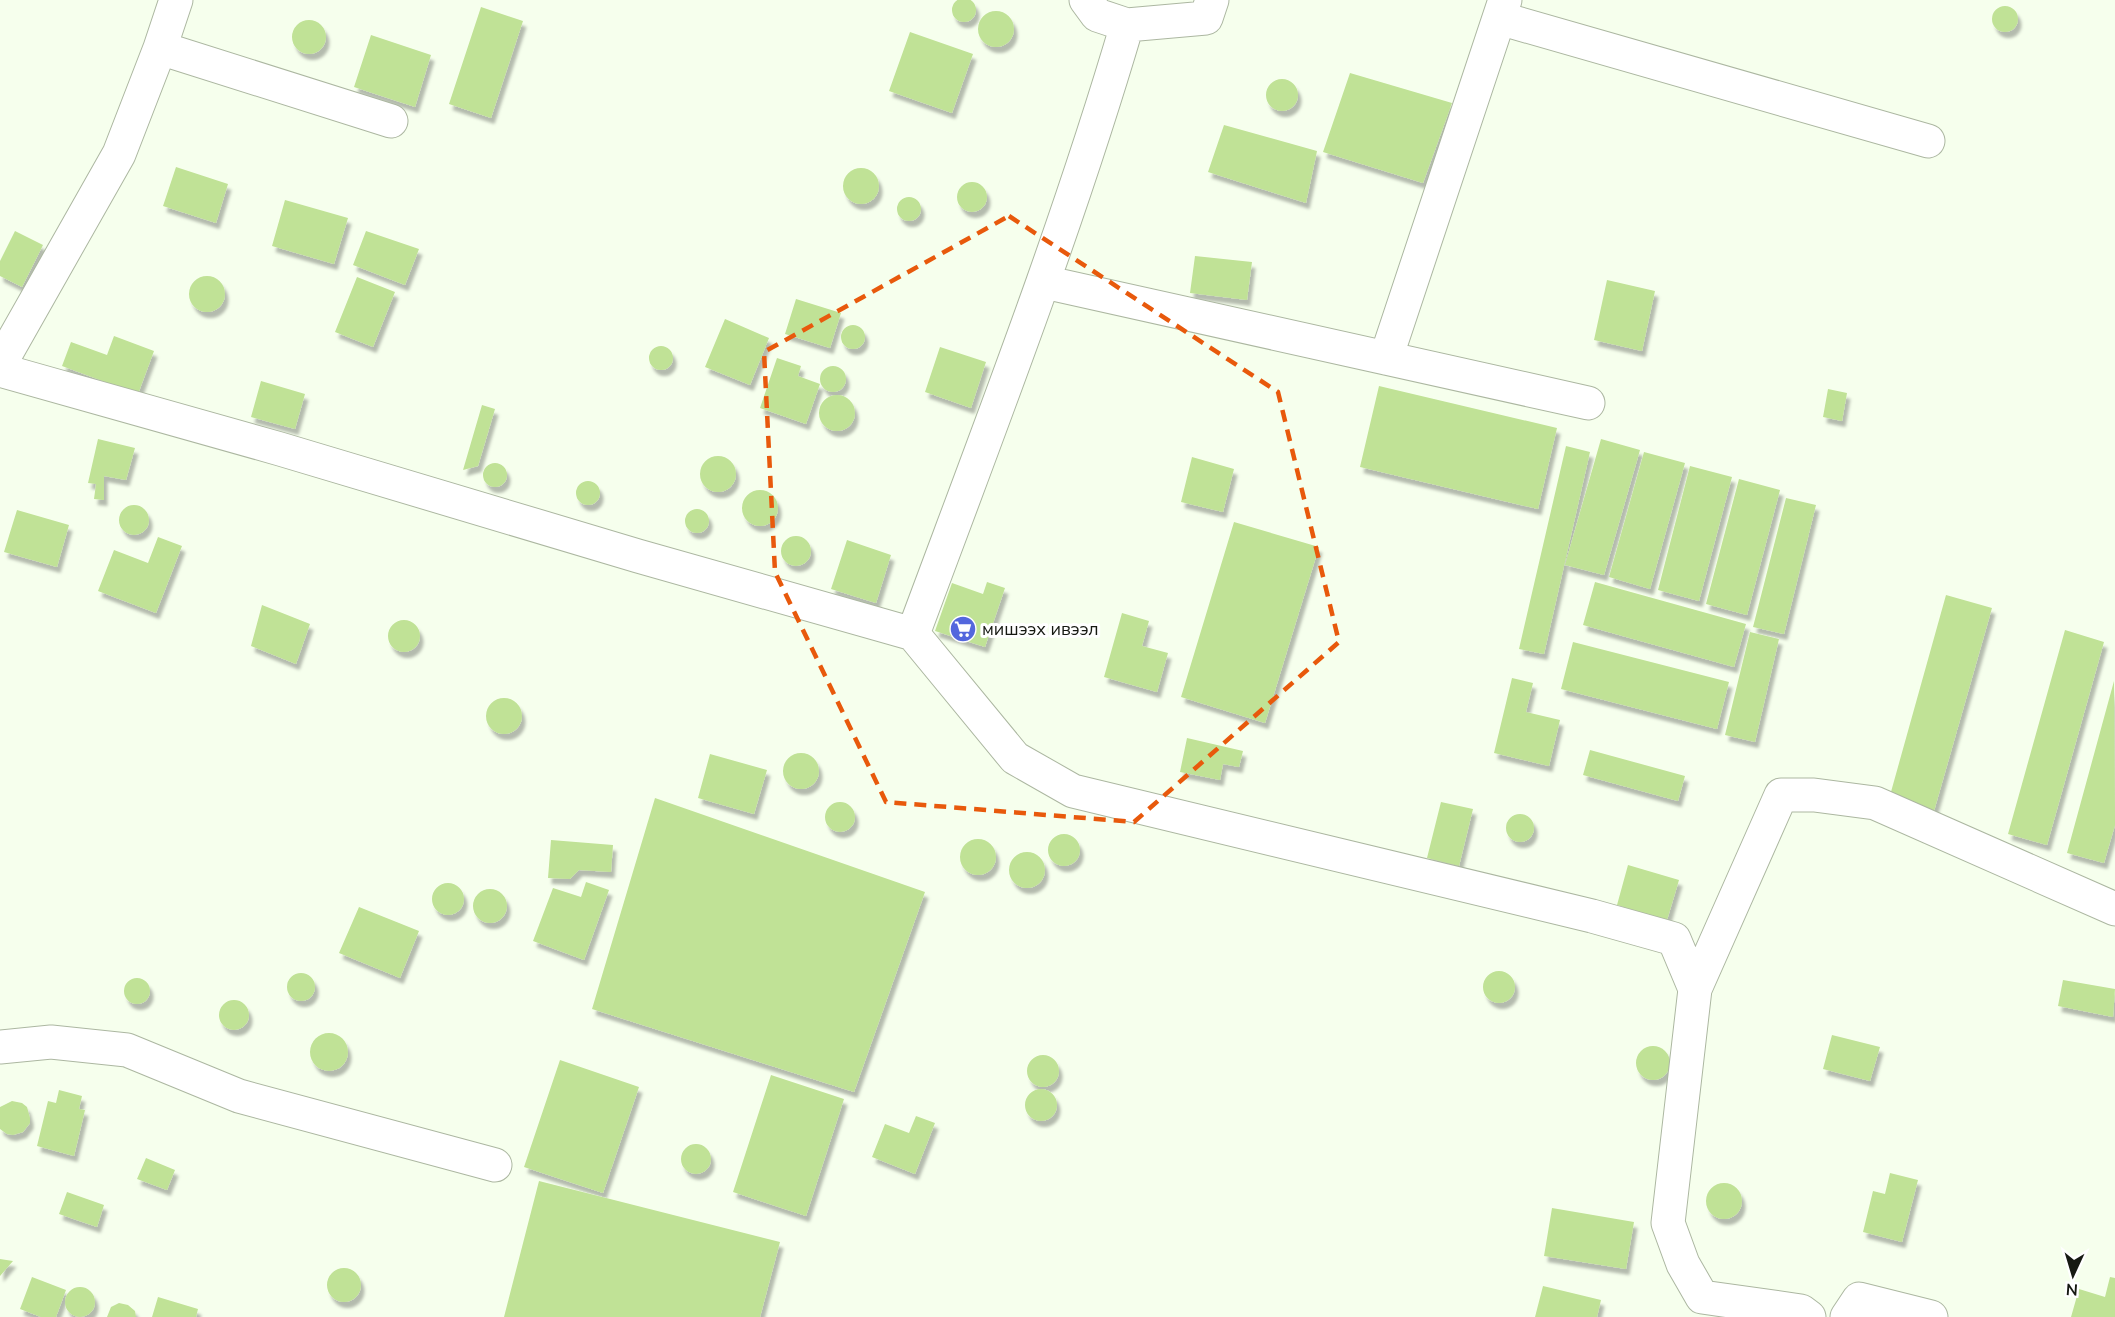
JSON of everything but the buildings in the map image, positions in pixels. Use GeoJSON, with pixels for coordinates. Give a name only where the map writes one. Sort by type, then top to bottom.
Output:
{"type":"FeatureCollection","features":[{"type":"Feature","properties":{"kind":"street"},"geometry":{"type":"LineString","coordinates":[[0,364],[118,154],[160,48],[176,0]]}},
{"type":"Feature","properties":{"kind":"street"},"geometry":{"type":"LineString","coordinates":[[1086,0],[1097,15],[1126,25],[1206,18],[1212,0]]}},
{"type":"Feature","properties":{"kind":"street"},"geometry":{"type":"LineString","coordinates":[[1386,358],[1502,9],[1928,141]]}},
{"type":"Feature","properties":{"kind":"street"},"geometry":{"type":"LineString","coordinates":[[913,634],[1044,282],[1098,122],[1126,25]]}},
{"type":"Feature","properties":{"kind":"street"},"geometry":{"type":"LineString","coordinates":[[160,48],[391,121]]}},
{"type":"Feature","properties":{"kind":"street"},"geometry":{"type":"LineString","coordinates":[[1044,282],[1588,403]]}},
{"type":"Feature","properties":{"kind":"street"},"geometry":{"type":"LineString","coordinates":[[0,370],[280,449],[638,556],[913,634],[1015,758],[1073,791],[1593,916],[1674,939],[1695,990]]}},
{"type":"Feature","properties":{"kind":"street"},"geometry":{"type":"LineString","coordinates":[[1809,1317],[1801,1311],[1702,1297],[1683,1264],[1668,1223],[1695,990],[1780,795],[1814,795],[1875,803],[2115,909]]}},
{"type":"Feature","properties":{"kind":"street"},"geometry":{"type":"LineString","coordinates":[[0,1047],[51,1042],[127,1050],[239,1096],[495,1165]]}},
{"type":"Feature","properties":{"kind":"street"},"geometry":{"type":"LineString","coordinates":[[1847,1317],[1859,1299],[1931,1317]]}},
{"type":"Feature","properties":{"kind":"highlighted area"},"geometry":{"type":"Polygon","coordinates":[[[1009,216],[1278,392],[1339,642],[1134,822],[886,802],[775,572],[764,352],[1009,216]]]}},
{"type":"Feature","properties":{"kind":"place","name":"мишээх ивээл"},"geometry":{"type":"Point","coordinates":[963,629]}}]}
